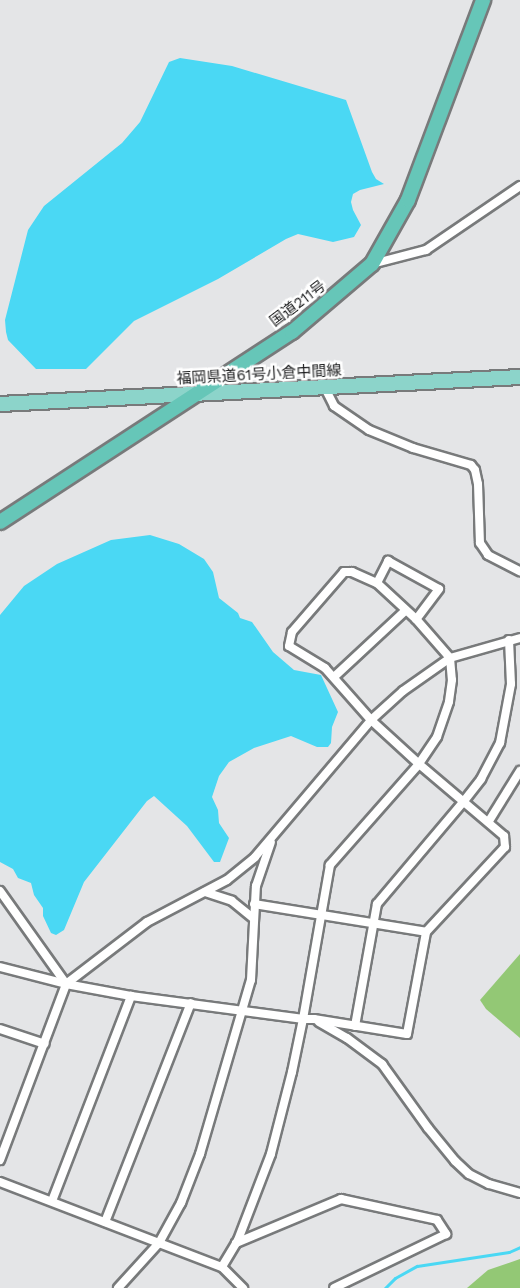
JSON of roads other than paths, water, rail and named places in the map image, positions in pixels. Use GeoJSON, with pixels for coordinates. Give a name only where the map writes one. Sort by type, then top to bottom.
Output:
{"type":"FeatureCollection","features":[{"type":"Feature","properties":{"kind":"highway","name":"国道211号"},"geometry":{"type":"LineString","coordinates":[[0,522],[292,332],[372,264],[408,200],[483,0]]}},
{"type":"Feature","properties":{"kind":"main road","name":"福岡県道61号小倉中間線"},"geometry":{"type":"LineString","coordinates":[[0,404],[520,377]]}},
{"type":"Feature","properties":{"kind":"street"},"geometry":{"type":"LineString","coordinates":[[372,264],[426,250],[520,186]]}},
{"type":"Feature","properties":{"kind":"street"},"geometry":{"type":"LineString","coordinates":[[325,388],[334,406],[369,430],[413,448],[471,465],[475,470],[478,484],[480,543],[488,555],[520,571]]}},
{"type":"Feature","properties":{"kind":"street"},"geometry":{"type":"LineString","coordinates":[[377,583],[388,561],[440,589],[416,619]]}},
{"type":"Feature","properties":{"kind":"street"},"geometry":{"type":"LineString","coordinates":[[0,967],[66,984],[131,996],[303,1019],[314,1019],[407,1034],[426,932],[505,847],[504,836],[419,764],[371,720],[334,677],[289,646],[292,632],[344,572],[352,572],[377,583],[416,619],[450,658],[452,680],[443,722],[419,764],[330,865],[303,1019],[271,1154],[237,1243],[222,1267]]}},
{"type":"Feature","properties":{"kind":"street"},"geometry":{"type":"LineString","coordinates":[[334,677],[406,610]]}},
{"type":"Feature","properties":{"kind":"street"},"geometry":{"type":"LineString","coordinates":[[0,1160],[66,984],[147,922],[227,880],[255,858],[371,720],[403,690],[450,658],[520,638]]}},
{"type":"Feature","properties":{"kind":"street"},"geometry":{"type":"LineString","coordinates":[[355,1026],[377,904],[464,801],[490,761],[505,725],[511,684],[509,640]]}},
{"type":"Feature","properties":{"kind":"street"},"geometry":{"type":"LineString","coordinates":[[489,821],[520,771]]}},
{"type":"Feature","properties":{"kind":"street"},"geometry":{"type":"LineString","coordinates":[[118,1288],[159,1243],[181,1203],[200,1154],[251,980],[256,886],[272,839]]}},
{"type":"Feature","properties":{"kind":"street"},"geometry":{"type":"LineString","coordinates":[[0,891],[66,984]]}},
{"type":"Feature","properties":{"kind":"street"},"geometry":{"type":"LineString","coordinates":[[205,892],[232,901],[254,920]]}},
{"type":"Feature","properties":{"kind":"street"},"geometry":{"type":"LineString","coordinates":[[254,904],[426,932]]}},
{"type":"Feature","properties":{"kind":"street"},"geometry":{"type":"LineString","coordinates":[[52,1201],[131,996]]}},
{"type":"Feature","properties":{"kind":"street"},"geometry":{"type":"LineString","coordinates":[[105,1222],[191,1003]]}},
{"type":"Feature","properties":{"kind":"street"},"geometry":{"type":"LineString","coordinates":[[314,1019],[347,1038],[382,1064],[428,1128],[455,1161],[469,1174],[489,1184],[520,1193]]}},
{"type":"Feature","properties":{"kind":"street"},"geometry":{"type":"LineString","coordinates":[[0,1029],[45,1044]]}},
{"type":"Feature","properties":{"kind":"street"},"geometry":{"type":"LineString","coordinates":[[0,1182],[222,1267],[243,1288]]}},
{"type":"Feature","properties":{"kind":"street"},"geometry":{"type":"LineString","coordinates":[[237,1243],[341,1199],[436,1220],[446,1234],[334,1288]]}},
{"type":"Feature","properties":{"kind":"water"},"geometry":{"type":"Polygon","coordinates":[[[180,58],[232,66],[346,100],[372,172],[376,179],[384,184],[353,194],[351,202],[353,210],[361,225],[354,237],[333,242],[298,234],[218,279],[134,321],[86,369],[36,369],[8,340],[5,320],[28,230],[44,206],[122,143],[140,122],[169,62],[180,58]]]}},
{"type":"Feature","properties":{"kind":"water"},"geometry":{"type":"Polygon","coordinates":[[[150,535],[179,544],[204,559],[213,572],[219,598],[238,613],[240,618],[252,622],[273,652],[294,670],[321,675],[338,712],[332,727],[331,743],[328,747],[317,747],[291,736],[254,748],[229,762],[219,776],[212,797],[218,810],[219,823],[229,838],[220,862],[214,862],[187,826],[154,796],[147,801],[84,882],[64,930],[56,935],[51,933],[43,916],[43,908],[34,895],[31,883],[18,878],[13,869],[0,862],[0,615],[24,586],[57,564],[111,540],[150,535]]]}},
{"type":"Feature","properties":{"kind":"waterway"},"geometry":{"type":"LineString","coordinates":[[385,1288],[395,1278],[417,1266],[509,1252],[520,1247]]}}]}
